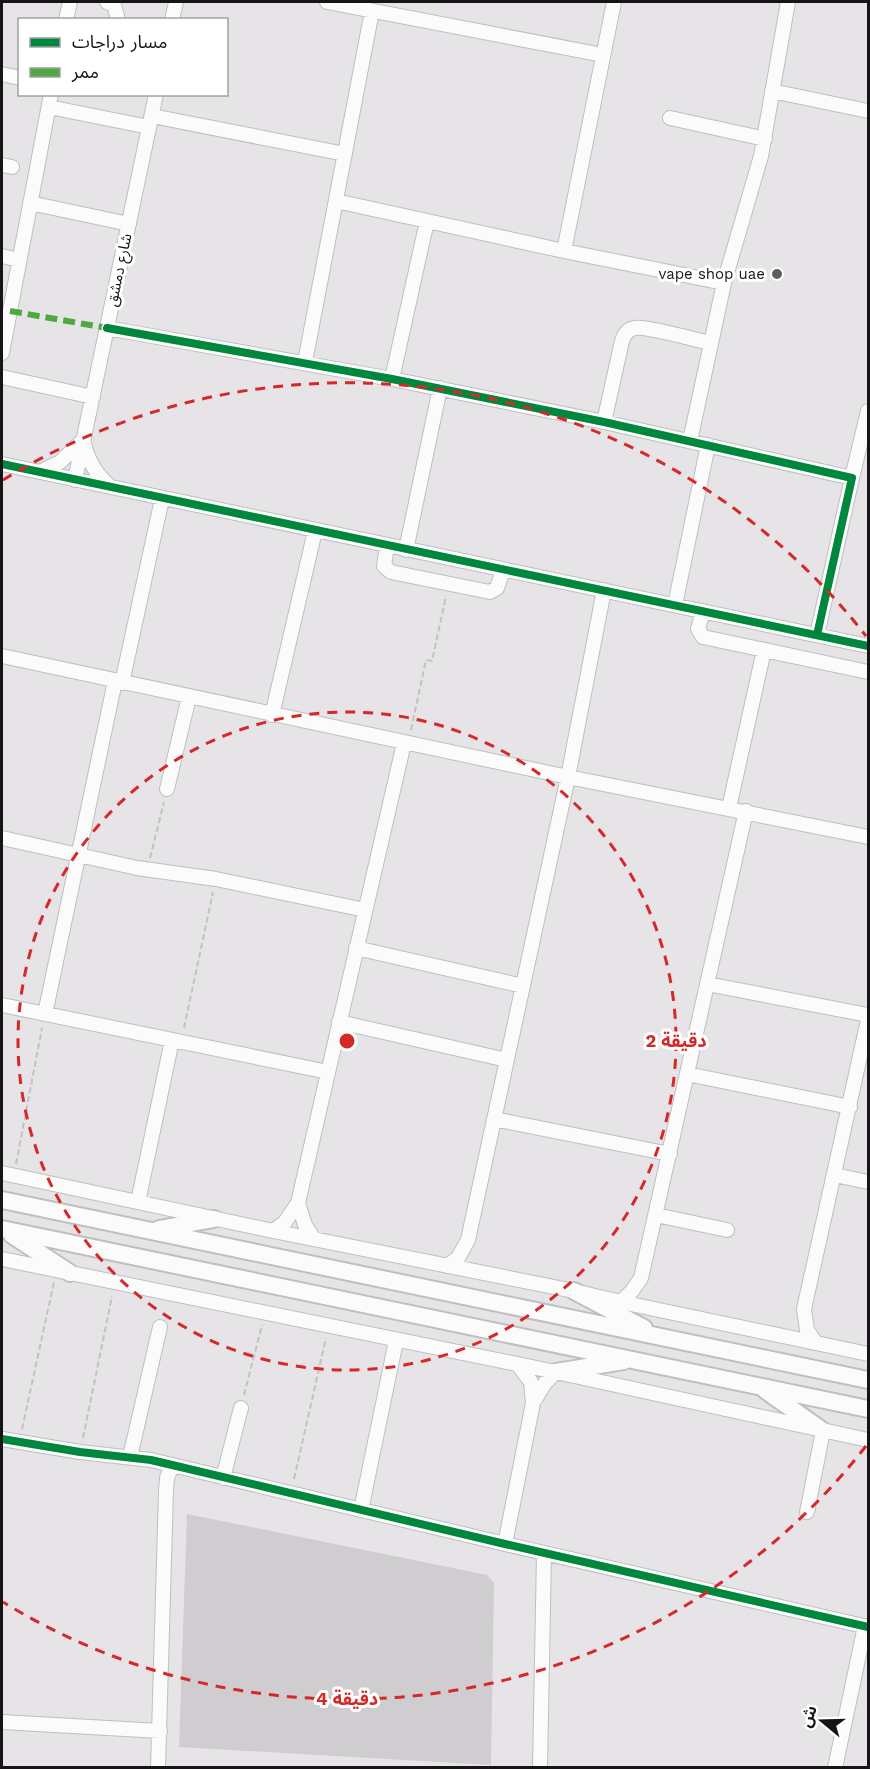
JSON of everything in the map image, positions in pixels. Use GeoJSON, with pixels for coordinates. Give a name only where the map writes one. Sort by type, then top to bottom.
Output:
{"type":"FeatureCollection","features":[{"type":"Feature","properties":{"kind":"main road"},"geometry":{"type":"LineString","coordinates":[[6,1178],[9,1201],[868,1380]]}},
{"type":"Feature","properties":{"kind":"main road"},"geometry":{"type":"LineString","coordinates":[[150,1230],[214,1219]]}},
{"type":"Feature","properties":{"kind":"main road"},"geometry":{"type":"LineString","coordinates":[[3,1229],[63,1272]]}},
{"type":"Feature","properties":{"kind":"main road"},"geometry":{"type":"LineString","coordinates":[[3,1229],[868,1409]]}},
{"type":"Feature","properties":{"kind":"main road"},"geometry":{"type":"LineString","coordinates":[[574,1291],[661,1337]]}},
{"type":"Feature","properties":{"kind":"main road"},"geometry":{"type":"LineString","coordinates":[[556,1372],[632,1359]]}},
{"type":"Feature","properties":{"kind":"main road"},"geometry":{"type":"LineString","coordinates":[[759,1386],[823,1431]]}},
{"type":"Feature","properties":{"kind":"street"},"geometry":{"type":"LineString","coordinates":[[66,18],[70,2]]}},
{"type":"Feature","properties":{"kind":"street"},"geometry":{"type":"LineString","coordinates":[[107,2],[114,5],[117,18]]}},
{"type":"Feature","properties":{"kind":"street"},"geometry":{"type":"LineString","coordinates":[[172,18],[176,2]]}},
{"type":"Feature","properties":{"kind":"street"},"geometry":{"type":"LineString","coordinates":[[327,2],[603,55]]}},
{"type":"Feature","properties":{"kind":"street"},"geometry":{"type":"LineString","coordinates":[[564,251],[614,2]]}},
{"type":"Feature","properties":{"kind":"street"},"geometry":{"type":"LineString","coordinates":[[690,441],[724,283],[765,140],[788,2]]}},
{"type":"Feature","properties":{"kind":"street"},"geometry":{"type":"LineString","coordinates":[[305,362],[372,11]]}},
{"type":"Feature","properties":{"kind":"street"},"geometry":{"type":"LineString","coordinates":[[2,74],[18,78]]}},
{"type":"Feature","properties":{"kind":"street"},"geometry":{"type":"LineString","coordinates":[[772,91],[868,111]]}},
{"type":"Feature","properties":{"kind":"street","name":"شارع دمشق"},"geometry":{"type":"LineString","coordinates":[[75,480],[156,96]]}},
{"type":"Feature","properties":{"kind":"street"},"geometry":{"type":"LineString","coordinates":[[2,353],[50,101],[150,122],[345,154]]}},
{"type":"Feature","properties":{"kind":"street"},"geometry":{"type":"LineString","coordinates":[[670,118],[765,140]]}},
{"type":"Feature","properties":{"kind":"street"},"geometry":{"type":"LineString","coordinates":[[336,201],[724,283]]}},
{"type":"Feature","properties":{"kind":"street"},"geometry":{"type":"LineString","coordinates":[[30,203],[129,224]]}},
{"type":"Feature","properties":{"kind":"street"},"geometry":{"type":"LineString","coordinates":[[392,379],[427,221]]}},
{"type":"Feature","properties":{"kind":"street"},"geometry":{"type":"LineString","coordinates":[[2,256],[19,260]]}},
{"type":"Feature","properties":{"kind":"street"},"geometry":{"type":"LineString","coordinates":[[107,328],[440,388],[852,478]]}},
{"type":"Feature","properties":{"kind":"street"},"geometry":{"type":"LineString","coordinates":[[604,422],[622,341],[629,330],[642,328],[711,343]]}},
{"type":"Feature","properties":{"kind":"street"},"geometry":{"type":"LineString","coordinates":[[2,377],[93,397]]}},
{"type":"Feature","properties":{"kind":"street"},"geometry":{"type":"LineString","coordinates":[[406,550],[440,388]]}},
{"type":"Feature","properties":{"kind":"street"},"geometry":{"type":"LineString","coordinates":[[817,635],[868,411]]}},
{"type":"Feature","properties":{"kind":"street"},"geometry":{"type":"LineString","coordinates":[[39,472],[60,462],[84,439]]}},
{"type":"Feature","properties":{"kind":"street"},"geometry":{"type":"LineString","coordinates":[[84,439],[86,451],[96,472],[112,488]]}},
{"type":"Feature","properties":{"kind":"street"},"geometry":{"type":"LineString","coordinates":[[675,605],[708,445]]}},
{"type":"Feature","properties":{"kind":"street"},"geometry":{"type":"LineString","coordinates":[[2,465],[868,646]]}},
{"type":"Feature","properties":{"kind":"street"},"geometry":{"type":"LineString","coordinates":[[45,1014],[78,854],[162,499]]}},
{"type":"Feature","properties":{"kind":"street"},"geometry":{"type":"LineString","coordinates":[[272,715],[315,531]]}},
{"type":"Feature","properties":{"kind":"street"},"geometry":{"type":"LineString","coordinates":[[387,546],[384,566],[388,571],[449,584],[490,592],[497,588],[503,570]]}},
{"type":"Feature","properties":{"kind":"street"},"geometry":{"type":"LineString","coordinates":[[447,1266],[462,1253],[468,1240],[568,777],[604,590]]}},
{"type":"Feature","properties":{"kind":"street"},"geometry":{"type":"LineString","coordinates":[[703,611],[698,629],[703,637],[868,672]]}},
{"type":"Feature","properties":{"kind":"street"},"geometry":{"type":"LineString","coordinates":[[838,666],[844,641]]}},
{"type":"Feature","properties":{"kind":"street"},"geometry":{"type":"LineString","coordinates":[[729,808],[764,650]]}},
{"type":"Feature","properties":{"kind":"street"},"geometry":{"type":"LineString","coordinates":[[2,656],[568,777],[868,837]]}},
{"type":"Feature","properties":{"kind":"street"},"geometry":{"type":"LineString","coordinates":[[167,789],[189,697]]}},
{"type":"Feature","properties":{"kind":"street"},"geometry":{"type":"LineString","coordinates":[[273,1231],[290,1216],[298,1203],[356,948],[406,743]]}},
{"type":"Feature","properties":{"kind":"street"},"geometry":{"type":"LineString","coordinates":[[621,1302],[641,1278],[746,811]]}},
{"type":"Feature","properties":{"kind":"street"},"geometry":{"type":"LineString","coordinates":[[2,838],[148,869],[216,879],[365,910]]}},
{"type":"Feature","properties":{"kind":"street"},"geometry":{"type":"LineString","coordinates":[[356,948],[523,986]]}},
{"type":"Feature","properties":{"kind":"street"},"geometry":{"type":"LineString","coordinates":[[707,984],[868,1015]]}},
{"type":"Feature","properties":{"kind":"street"},"geometry":{"type":"LineString","coordinates":[[2,1005],[328,1072]]}},
{"type":"Feature","properties":{"kind":"street"},"geometry":{"type":"LineString","coordinates":[[815,1342],[807,1330],[804,1309],[868,1020]]}},
{"type":"Feature","properties":{"kind":"street"},"geometry":{"type":"LineString","coordinates":[[339,1022],[507,1060]]}},
{"type":"Feature","properties":{"kind":"street"},"geometry":{"type":"LineString","coordinates":[[138,1202],[176,1041]]}},
{"type":"Feature","properties":{"kind":"street"},"geometry":{"type":"LineString","coordinates":[[687,1074],[850,1107]]}},
{"type":"Feature","properties":{"kind":"street"},"geometry":{"type":"LineString","coordinates":[[494,1119],[670,1154]]}},
{"type":"Feature","properties":{"kind":"street"},"geometry":{"type":"LineString","coordinates":[[835,1175],[868,1182]]}},
{"type":"Feature","properties":{"kind":"street"},"geometry":{"type":"LineString","coordinates":[[6,1178],[138,1202],[574,1291],[868,1354]]}},
{"type":"Feature","properties":{"kind":"street"},"geometry":{"type":"LineString","coordinates":[[298,1203],[305,1225],[314,1239]]}},
{"type":"Feature","properties":{"kind":"street"},"geometry":{"type":"LineString","coordinates":[[656,1215],[727,1230]]}},
{"type":"Feature","properties":{"kind":"street"},"geometry":{"type":"LineString","coordinates":[[468,1240],[472,1255],[484,1274]]}},
{"type":"Feature","properties":{"kind":"street"},"geometry":{"type":"LineString","coordinates":[[2,1258],[396,1341],[556,1372],[868,1440]]}},
{"type":"Feature","properties":{"kind":"street"},"geometry":{"type":"LineString","coordinates":[[641,1278],[648,1308]]}},
{"type":"Feature","properties":{"kind":"street"},"geometry":{"type":"LineString","coordinates":[[779,1335],[793,1324],[804,1309]]}},
{"type":"Feature","properties":{"kind":"street"},"geometry":{"type":"LineString","coordinates":[[130,1457],[160,1327]]}},
{"type":"Feature","properties":{"kind":"street"},"geometry":{"type":"LineString","coordinates":[[361,1510],[396,1341]]}},
{"type":"Feature","properties":{"kind":"street"},"geometry":{"type":"LineString","coordinates":[[505,1544],[533,1403],[531,1382],[519,1366]]}},
{"type":"Feature","properties":{"kind":"street"},"geometry":{"type":"LineString","coordinates":[[533,1403],[545,1383],[556,1372]]}},
{"type":"Feature","properties":{"kind":"street"},"geometry":{"type":"LineString","coordinates":[[223,1478],[241,1408]]}},
{"type":"Feature","properties":{"kind":"street"},"geometry":{"type":"LineString","coordinates":[[807,1512],[823,1431]]}},
{"type":"Feature","properties":{"kind":"street"},"geometry":{"type":"LineString","coordinates":[[2,1439],[80,1452],[130,1457],[172,1466],[866,1627],[836,1767]]}},
{"type":"Feature","properties":{"kind":"street"},"geometry":{"type":"LineString","coordinates":[[158,1767],[165,1491],[172,1466]]}},
{"type":"Feature","properties":{"kind":"street"},"geometry":{"type":"LineString","coordinates":[[540,1767],[544,1553]]}},
{"type":"Feature","properties":{"kind":"street"},"geometry":{"type":"LineString","coordinates":[[2,1722],[160,1731]]}},
{"type":"Feature","properties":{"kind":"path"},"geometry":{"type":"LineString","coordinates":[[406,743],[426,660],[432,661],[449,584]]}},
{"type":"Feature","properties":{"kind":"path"},"geometry":{"type":"LineString","coordinates":[[148,869],[167,789]]}},
{"type":"Feature","properties":{"kind":"path"},"geometry":{"type":"LineString","coordinates":[[176,1041],[216,879]]}},
{"type":"Feature","properties":{"kind":"path"},"geometry":{"type":"LineString","coordinates":[[6,1178],[45,1014]]}},
{"type":"Feature","properties":{"kind":"path"},"geometry":{"type":"LineString","coordinates":[[19,1443],[63,1272]]}},
{"type":"Feature","properties":{"kind":"path"},"geometry":{"type":"LineString","coordinates":[[80,1452],[115,1283]]}},
{"type":"Feature","properties":{"kind":"path"},"geometry":{"type":"LineString","coordinates":[[241,1408],[265,1314]]}},
{"type":"Feature","properties":{"kind":"path"},"geometry":{"type":"LineString","coordinates":[[291,1494],[329,1327]]}},
{"type":"Feature","properties":{"kind":"building"},"geometry":{"type":"Polygon","coordinates":[[[187,1514],[487,1575],[494,1583],[491,1765],[179,1747],[187,1514]]]}},
{"type":"Feature","properties":{"kind":"marked path"},"geometry":{"type":"LineString","coordinates":[[10,311],[107,328]]}},
{"type":"Feature","properties":{"kind":"cycle path"},"geometry":{"type":"LineString","coordinates":[[107,328],[392,379],[604,422],[852,478],[817,635]]}},
{"type":"Feature","properties":{"kind":"cycle path"},"geometry":{"type":"LineString","coordinates":[[2,464],[868,646]]}},
{"type":"Feature","properties":{"kind":"cycle path"},"geometry":{"type":"LineString","coordinates":[[2,1439],[80,1452],[151,1460],[868,1627]]}},
{"type":"Feature","properties":{"kind":"place","name":"vape shop uae"},"geometry":{"type":"Point","coordinates":[777,274]}}]}
